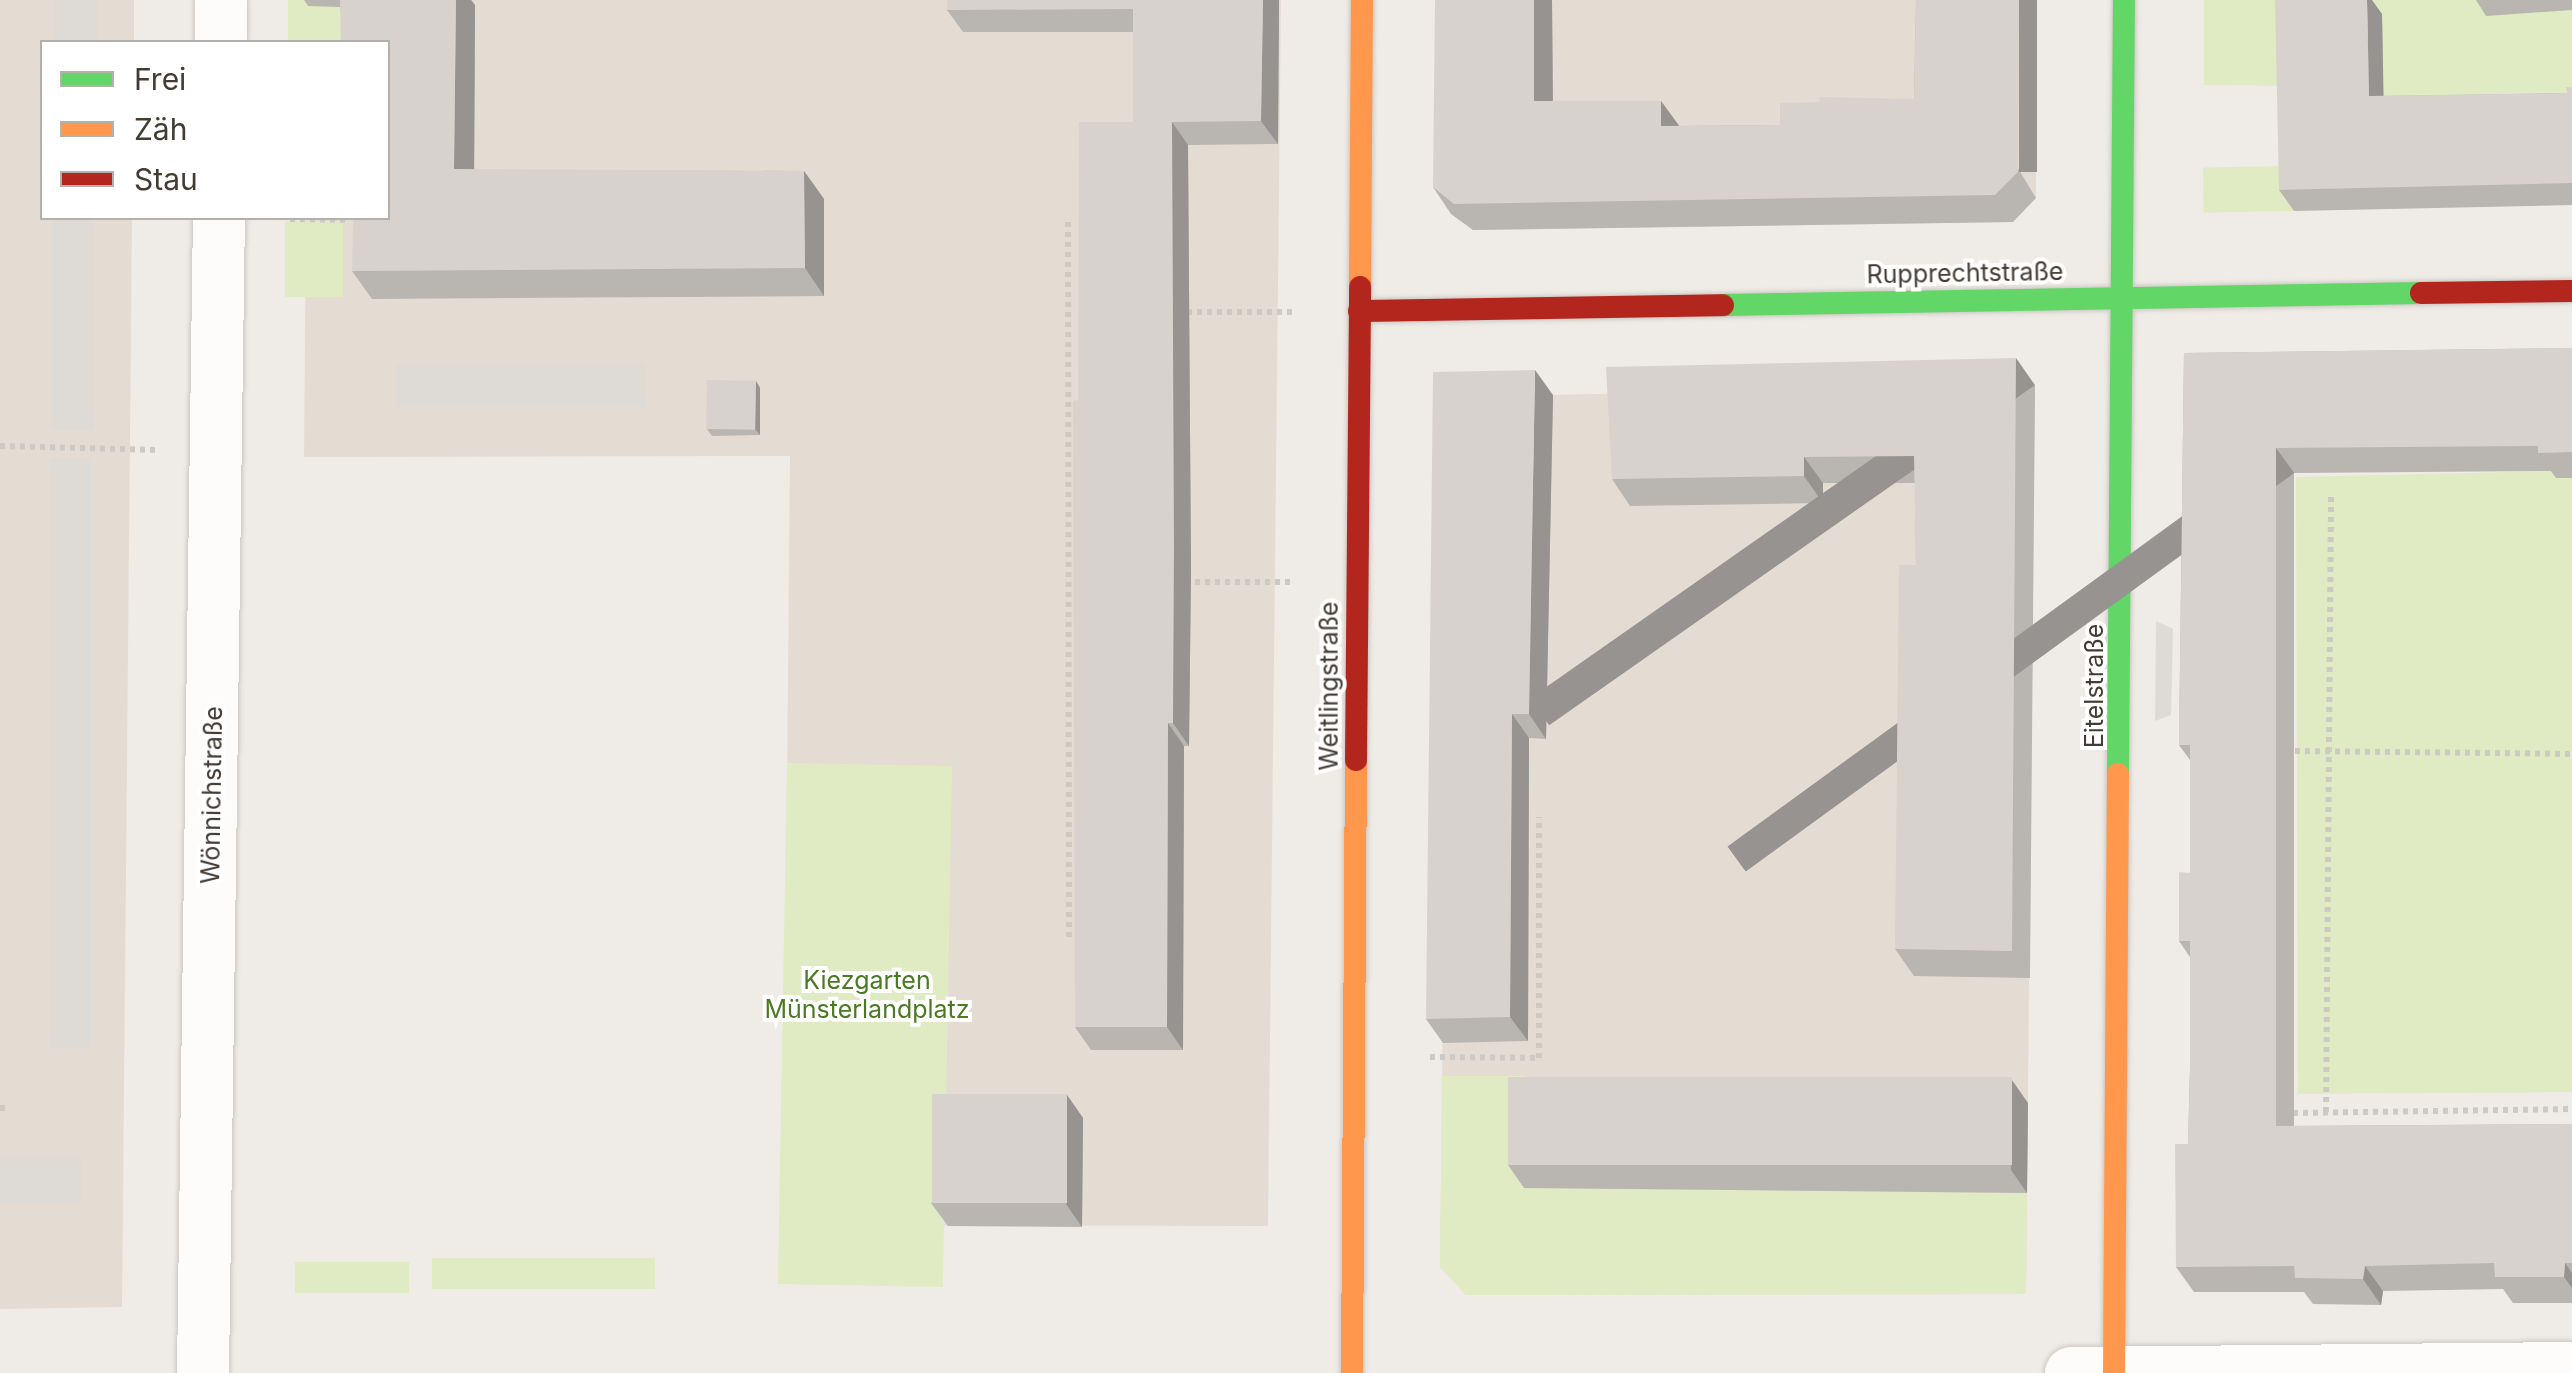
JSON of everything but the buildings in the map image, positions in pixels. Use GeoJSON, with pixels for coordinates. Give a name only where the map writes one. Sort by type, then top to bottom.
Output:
{"type":"FeatureCollection","features":[{"type":"Feature","properties":{"kind":"street"},"geometry":{"type":"LineString","coordinates":[[221,0],[221,40]]}},
{"type":"Feature","properties":{"kind":"street","name":"Weitlingstraße"},"geometry":{"type":"LineString","coordinates":[[1352,1373],[1362,0]]}},
{"type":"Feature","properties":{"kind":"street","name":"Eitelstraße"},"geometry":{"type":"LineString","coordinates":[[2114,1373],[2122,545],[2118,298],[2124,0]]}},
{"type":"Feature","properties":{"kind":"street","name":"Wönnichstraße"},"geometry":{"type":"LineString","coordinates":[[203,1373],[219,220]]}},
{"type":"Feature","properties":{"kind":"street","name":"Rupprechtstraße"},"geometry":{"type":"LineString","coordinates":[[1360,311],[2572,291]]}},
{"type":"Feature","properties":{"kind":"street"},"geometry":{"type":"LineString","coordinates":[[2071,1373],[2572,1368]]}},
{"type":"Feature","properties":{"kind":"path"},"geometry":{"type":"LineString","coordinates":[[1068,222],[1069,937]]}},
{"type":"Feature","properties":{"kind":"path"},"geometry":{"type":"LineString","coordinates":[[1068,313],[1082,312]]}},
{"type":"Feature","properties":{"kind":"path"},"geometry":{"type":"LineString","coordinates":[[1187,312],[1292,312]]}},
{"type":"Feature","properties":{"kind":"path"},"geometry":{"type":"LineString","coordinates":[[0,446],[216,451]]}},
{"type":"Feature","properties":{"kind":"path"},"geometry":{"type":"LineString","coordinates":[[2326,1112],[2331,498]]}},
{"type":"Feature","properties":{"kind":"path"},"geometry":{"type":"LineString","coordinates":[[1195,582],[1291,582]]}},
{"type":"Feature","properties":{"kind":"path"},"geometry":{"type":"LineString","coordinates":[[1069,583],[1079,583]]}},
{"type":"Feature","properties":{"kind":"path"},"geometry":{"type":"LineString","coordinates":[[2295,751],[2572,754]]}},
{"type":"Feature","properties":{"kind":"path"},"geometry":{"type":"LineString","coordinates":[[1430,1057],[1539,1058],[1539,818]]}},
{"type":"Feature","properties":{"kind":"path"},"geometry":{"type":"LineString","coordinates":[[0,1108],[10,1108]]}},
{"type":"Feature","properties":{"kind":"path"},"geometry":{"type":"LineString","coordinates":[[2293,1113],[2572,1109]]}},
{"type":"Feature","properties":{"kind":"shaded area"},"geometry":{"type":"Polygon","coordinates":[[[0,0],[134,0],[134,40],[40,40],[40,220],[132,220],[122,1307],[0,1309],[0,0]]]}},
{"type":"Feature","properties":{"kind":"shaded area"},"geometry":{"type":"Polygon","coordinates":[[[54,0],[97,0],[97,40],[54,40],[54,0]]]}},
{"type":"Feature","properties":{"kind":"shaded area"},"geometry":{"type":"Polygon","coordinates":[[[308,0],[1281,0],[1268,1226],[783,1225],[790,456],[304,457],[306,220],[390,220],[390,40],[308,0]]]}},
{"type":"Feature","properties":{"kind":"shaded area"},"geometry":{"type":"Polygon","coordinates":[[[1455,0],[2036,0],[2036,198],[2013,222],[1473,230],[1451,214],[1455,0]]]}},
{"type":"Feature","properties":{"kind":"shaded area"},"geometry":{"type":"Polygon","coordinates":[[[52,220],[94,220],[94,430],[52,430],[52,220]]]}},
{"type":"Feature","properties":{"kind":"shaded area"},"geometry":{"type":"Polygon","coordinates":[[[396,365],[646,365],[646,407],[396,407],[396,365]]]}},
{"type":"Feature","properties":{"kind":"shaded area"},"geometry":{"type":"Polygon","coordinates":[[[2035,385],[2026,1294],[1466,1295],[1440,1267],[1450,397],[2035,385]]]}},
{"type":"Feature","properties":{"kind":"shaded area"},"geometry":{"type":"Polygon","coordinates":[[[49,458],[91,458],[91,1048],[49,1048],[49,458]]]}},
{"type":"Feature","properties":{"kind":"shaded area"},"geometry":{"type":"Polygon","coordinates":[[[2156,621],[2173,629],[2171,715],[2155,721],[2156,621]]]}},
{"type":"Feature","properties":{"kind":"shaded area"},"geometry":{"type":"Polygon","coordinates":[[[0,1157],[81,1157],[81,1203],[0,1203],[0,1157]]]}},
{"type":"Feature","properties":{"kind":"green space"},"geometry":{"type":"Polygon","coordinates":[[[288,0],[349,0],[349,40],[288,40],[288,0]]]}},
{"type":"Feature","properties":{"kind":"green space"},"geometry":{"type":"Polygon","coordinates":[[[2204,0],[2572,0],[2572,114],[2384,118],[2292,86],[2204,85],[2204,0]]]}},
{"type":"Feature","properties":{"kind":"green space"},"geometry":{"type":"Polygon","coordinates":[[[2293,166],[2294,211],[2204,213],[2203,168],[2293,166]]]}},
{"type":"Feature","properties":{"kind":"green space"},"geometry":{"type":"Polygon","coordinates":[[[285,221],[343,221],[343,297],[285,297],[285,221]]]}},
{"type":"Feature","properties":{"kind":"green space"},"geometry":{"type":"Polygon","coordinates":[[[2555,471],[2556,478],[2572,478],[2572,1092],[2298,1094],[2296,477],[2555,471]]]}},
{"type":"Feature","properties":{"kind":"green space","name":"Kiezgarten Münsterlandplatz"},"geometry":{"type":"Polygon","coordinates":[[[787,763],[952,766],[943,1287],[778,1284],[787,763]]]}},
{"type":"Feature","properties":{"kind":"green space"},"geometry":{"type":"Polygon","coordinates":[[[1442,1076],[1524,1076],[1524,1188],[2027,1193],[2026,1294],[1466,1295],[1440,1267],[1442,1076]]]}},
{"type":"Feature","properties":{"kind":"green space"},"geometry":{"type":"Polygon","coordinates":[[[432,1258],[655,1258],[655,1289],[432,1289],[432,1258]]]}},
{"type":"Feature","properties":{"kind":"green space"},"geometry":{"type":"Polygon","coordinates":[[[295,1262],[409,1262],[409,1293],[295,1293],[295,1262]]]}},
{"type":"Feature","properties":{"kind":"traffic: fast"},"geometry":{"type":"LineString","coordinates":[[2118,774],[2124,0]]}},
{"type":"Feature","properties":{"kind":"traffic: fast"},"geometry":{"type":"LineString","coordinates":[[1723,305],[2421,293]]}},
{"type":"Feature","properties":{"kind":"traffic: slow"},"geometry":{"type":"LineString","coordinates":[[1360,287],[1362,0]]}},
{"type":"Feature","properties":{"kind":"traffic: slow"},"geometry":{"type":"LineString","coordinates":[[1352,1373],[1356,760]]}},
{"type":"Feature","properties":{"kind":"traffic: slow"},"geometry":{"type":"LineString","coordinates":[[2114,1373],[2118,774]]}},
{"type":"Feature","properties":{"kind":"traffic: jam"},"geometry":{"type":"LineString","coordinates":[[1356,760],[1360,287]]}},
{"type":"Feature","properties":{"kind":"traffic: jam"},"geometry":{"type":"LineString","coordinates":[[2421,293],[2572,291]]}},
{"type":"Feature","properties":{"kind":"traffic: jam"},"geometry":{"type":"LineString","coordinates":[[1359,311],[1723,305]]}}]}
